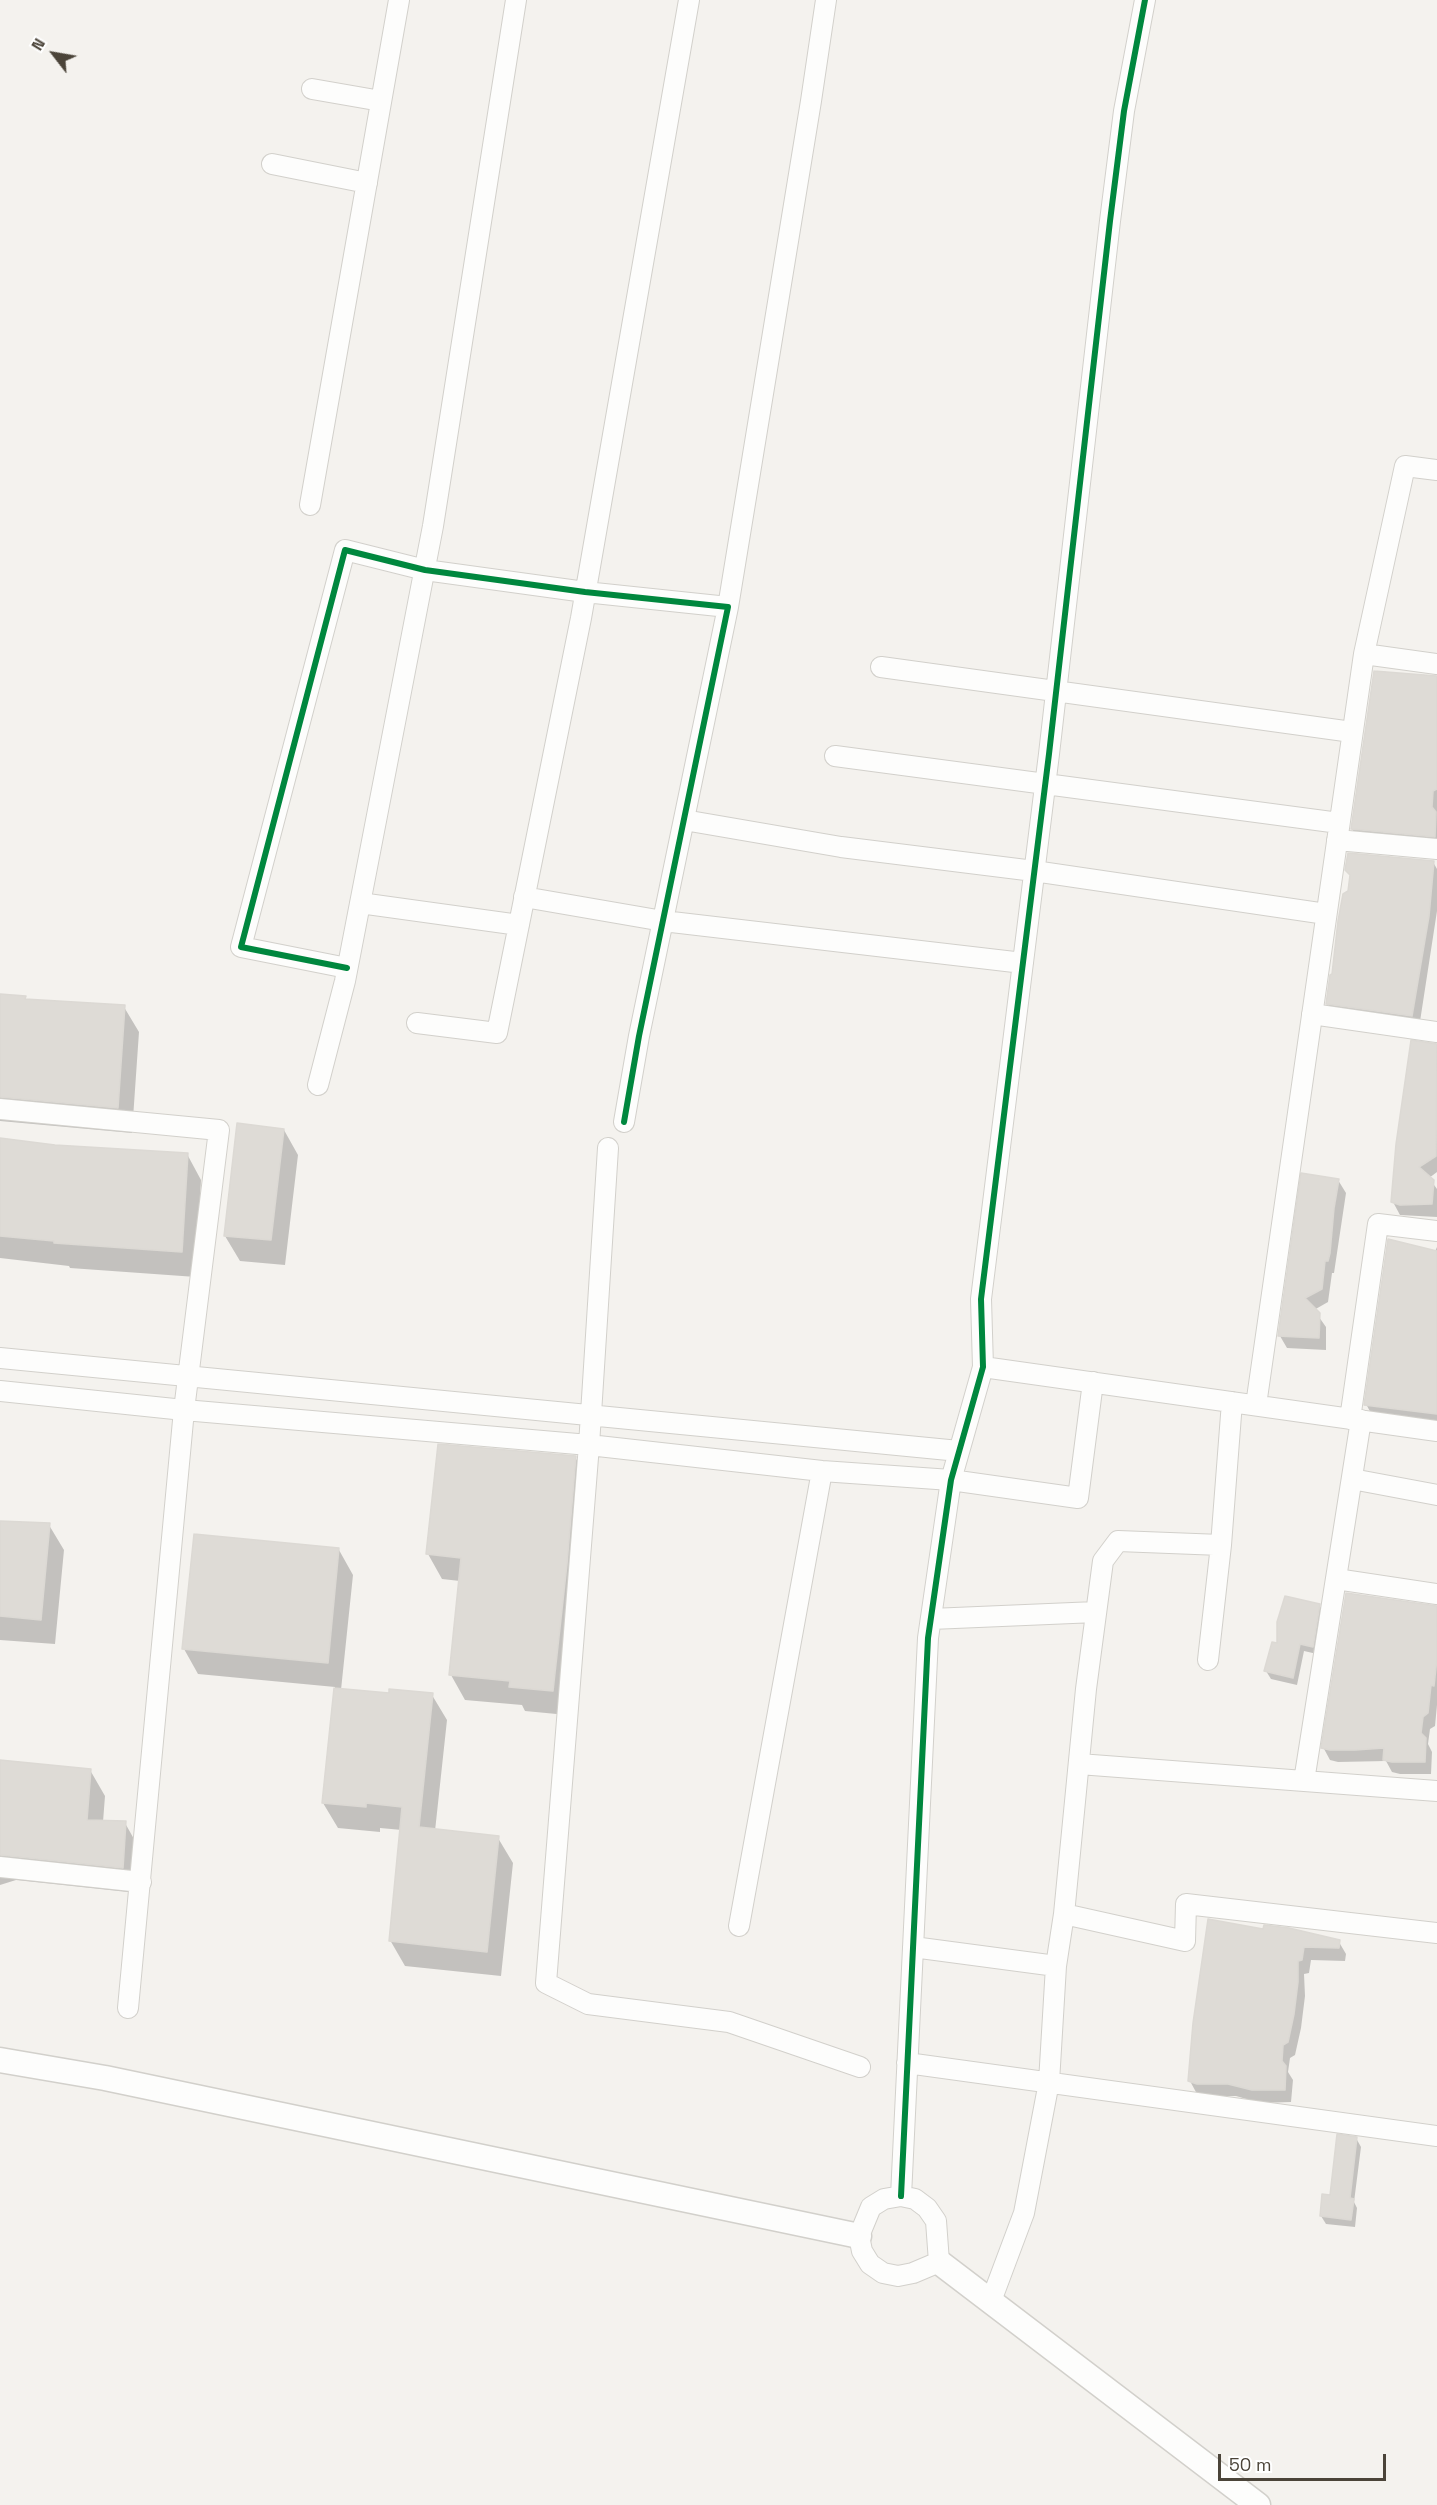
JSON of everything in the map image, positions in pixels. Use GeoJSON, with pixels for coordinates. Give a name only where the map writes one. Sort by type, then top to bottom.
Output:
{"type":"FeatureCollection","features":[{"type":"Feature","properties":{"kind":"street"},"geometry":{"type":"LineString","coordinates":[[310,505],[397,0]]}},
{"type":"Feature","properties":{"kind":"street"},"geometry":{"type":"LineString","coordinates":[[318,1085],[347,968],[425,570],[516,0]]}},
{"type":"Feature","properties":{"kind":"street"},"geometry":{"type":"LineString","coordinates":[[417,1023],[497,1033],[585,592],[689,0]]}},
{"type":"Feature","properties":{"kind":"street"},"geometry":{"type":"LineString","coordinates":[[624,1122],[728,607],[826,0]]}},
{"type":"Feature","properties":{"kind":"street"},"geometry":{"type":"LineString","coordinates":[[901,2196],[931,1619],[951,1480],[983,1367],[981,1299],[1046,783],[1110,221],[1124,111],[1145,0]]}},
{"type":"Feature","properties":{"kind":"street"},"geometry":{"type":"LineString","coordinates":[[312,89],[381,101]]}},
{"type":"Feature","properties":{"kind":"street"},"geometry":{"type":"LineString","coordinates":[[272,164],[367,183]]}},
{"type":"Feature","properties":{"kind":"street"},"geometry":{"type":"LineString","coordinates":[[1256,1405],[1364,654],[1405,466],[1437,470]]}},
{"type":"Feature","properties":{"kind":"street"},"geometry":{"type":"LineString","coordinates":[[347,968],[241,946],[345,550],[425,570],[585,592],[728,607]]}},
{"type":"Feature","properties":{"kind":"street"},"geometry":{"type":"LineString","coordinates":[[1364,654],[1437,664]]}},
{"type":"Feature","properties":{"kind":"street"},"geometry":{"type":"LineString","coordinates":[[881,667],[1352,732]]}},
{"type":"Feature","properties":{"kind":"street"},"geometry":{"type":"LineString","coordinates":[[835,756],[1046,783],[1437,849]]}},
{"type":"Feature","properties":{"kind":"street"},"geometry":{"type":"LineString","coordinates":[[684,820],[841,847],[1034,871],[1326,914]]}},
{"type":"Feature","properties":{"kind":"street"},"geometry":{"type":"LineString","coordinates":[[524,897],[663,921],[1023,963]]}},
{"type":"Feature","properties":{"kind":"street"},"geometry":{"type":"LineString","coordinates":[[360,903],[519,925]]}},
{"type":"Feature","properties":{"kind":"street"},"geometry":{"type":"LineString","coordinates":[[1312,1014],[1437,1032]]}},
{"type":"Feature","properties":{"kind":"street"},"geometry":{"type":"LineString","coordinates":[[0,1109],[219,1130],[184,1410],[128,2008]]}},
{"type":"Feature","properties":{"kind":"street"},"geometry":{"type":"LineString","coordinates":[[608,1148],[589,1445],[546,1983],[588,2004],[729,2022],[860,2067]]}},
{"type":"Feature","properties":{"kind":"street"},"geometry":{"type":"LineString","coordinates":[[1304,1781],[1352,1479],[1356,1419],[1378,1224],[1437,1231]]}},
{"type":"Feature","properties":{"kind":"street"},"geometry":{"type":"LineString","coordinates":[[0,1358],[959,1451]]}},
{"type":"Feature","properties":{"kind":"street"},"geometry":{"type":"LineString","coordinates":[[983,1367],[1437,1431]]}},
{"type":"Feature","properties":{"kind":"street"},"geometry":{"type":"LineString","coordinates":[[0,1391],[184,1410],[589,1445],[822,1471],[951,1480],[1078,1498],[1093,1382]]}},
{"type":"Feature","properties":{"kind":"street"},"geometry":{"type":"LineString","coordinates":[[1208,1660],[1221,1545],[1232,1402]]}},
{"type":"Feature","properties":{"kind":"street"},"geometry":{"type":"LineString","coordinates":[[739,1926],[822,1471]]}},
{"type":"Feature","properties":{"kind":"street"},"geometry":{"type":"LineString","coordinates":[[1352,1479],[1437,1495]]}},
{"type":"Feature","properties":{"kind":"street"},"geometry":{"type":"LineString","coordinates":[[991,2301],[1024,2213],[1049,2082],[1056,1966],[1064,1914],[1103,1561],[1118,1541],[1221,1545]]}},
{"type":"Feature","properties":{"kind":"street"},"geometry":{"type":"LineString","coordinates":[[1336,1579],[1437,1594]]}},
{"type":"Feature","properties":{"kind":"street"},"geometry":{"type":"LineString","coordinates":[[931,1619],[1096,1612]]}},
{"type":"Feature","properties":{"kind":"street"},"geometry":{"type":"LineString","coordinates":[[1079,1764],[1437,1791]]}},
{"type":"Feature","properties":{"kind":"street"},"geometry":{"type":"LineString","coordinates":[[0,1867],[141,1882]]}},
{"type":"Feature","properties":{"kind":"street"},"geometry":{"type":"LineString","coordinates":[[1064,1914],[1185,1941],[1186,1904],[1437,1932]]}},
{"type":"Feature","properties":{"kind":"street"},"geometry":{"type":"LineString","coordinates":[[913,1947],[1056,1966]]}},
{"type":"Feature","properties":{"kind":"street"},"geometry":{"type":"LineString","coordinates":[[0,2060],[121,2081],[859,2236]]}},
{"type":"Feature","properties":{"kind":"street"},"geometry":{"type":"LineString","coordinates":[[907,2063],[1437,2136]]}},
{"type":"Feature","properties":{"kind":"street"},"geometry":{"type":"LineString","coordinates":[[939,2262],[914,2273],[898,2276],[883,2273],[870,2264],[862,2251],[859,2236],[871,2207],[884,2199],[901,2196],[915,2199],[927,2208],[936,2221],[939,2262],[1258,2505]]}},
{"type":"Feature","properties":{"kind":"building"},"geometry":{"type":"Polygon","coordinates":[[[1374,671],[1437,676],[1437,789],[1433,791],[1432,807],[1436,812],[1435,837],[1351,829],[1374,671]]]}},
{"type":"Feature","properties":{"kind":"building"},"geometry":{"type":"Polygon","coordinates":[[[1348,853],[1434,861],[1429,916],[1412,1016],[1326,1004],[1343,894],[1348,891],[1350,875],[1345,870],[1348,853]]]}},
{"type":"Feature","properties":{"kind":"building"},"geometry":{"type":"Polygon","coordinates":[[[0,994],[26,996],[25,999],[125,1005],[118,1108],[0,1097],[0,994]]]}},
{"type":"Feature","properties":{"kind":"building"},"geometry":{"type":"Polygon","coordinates":[[[1411,1040],[1437,1044],[1436,1156],[1419,1167],[1434,1180],[1432,1204],[1400,1205],[1391,1202],[1396,1144],[1411,1040]]]}},
{"type":"Feature","properties":{"kind":"building"},"geometry":{"type":"Polygon","coordinates":[[[237,1123],[284,1129],[271,1240],[224,1236],[237,1123]]]}},
{"type":"Feature","properties":{"kind":"building"},"geometry":{"type":"Polygon","coordinates":[[[0,1138],[55,1145],[188,1153],[182,1252],[54,1243],[54,1241],[0,1236],[0,1138]]]}},
{"type":"Feature","properties":{"kind":"building"},"geometry":{"type":"Polygon","coordinates":[[[1301,1173],[1339,1179],[1330,1253],[1328,1261],[1325,1261],[1322,1289],[1305,1298],[1320,1313],[1319,1338],[1278,1336],[1301,1173]]]}},
{"type":"Feature","properties":{"kind":"building"},"geometry":{"type":"Polygon","coordinates":[[[1388,1239],[1437,1251],[1437,1414],[1364,1405],[1388,1239]]]}},
{"type":"Feature","properties":{"kind":"building"},"geometry":{"type":"Polygon","coordinates":[[[438,1444],[576,1456],[553,1691],[509,1687],[510,1681],[449,1675],[461,1558],[426,1554],[438,1444]]]}},
{"type":"Feature","properties":{"kind":"building"},"geometry":{"type":"Polygon","coordinates":[[[0,1521],[50,1523],[41,1620],[0,1616],[0,1521]]]}},
{"type":"Feature","properties":{"kind":"building"},"geometry":{"type":"Polygon","coordinates":[[[194,1534],[339,1548],[328,1663],[182,1649],[194,1534]]]}},
{"type":"Feature","properties":{"kind":"building"},"geometry":{"type":"Polygon","coordinates":[[[1346,1593],[1437,1606],[1437,1658],[1434,1686],[1431,1685],[1428,1713],[1423,1717],[1421,1733],[1426,1738],[1425,1762],[1383,1760],[1384,1748],[1330,1750],[1321,1748],[1346,1593]]]}},
{"type":"Feature","properties":{"kind":"building"},"geometry":{"type":"Polygon","coordinates":[[[1285,1596],[1320,1604],[1313,1647],[1300,1644],[1293,1678],[1264,1671],[1272,1642],[1277,1643],[1277,1622],[1285,1596]]]}},
{"type":"Feature","properties":{"kind":"building"},"geometry":{"type":"Polygon","coordinates":[[[334,1688],[389,1693],[389,1689],[433,1693],[419,1827],[499,1836],[487,1952],[389,1941],[402,1807],[366,1803],[366,1807],[322,1803],[334,1688]]]}},
{"type":"Feature","properties":{"kind":"building"},"geometry":{"type":"Polygon","coordinates":[[[0,1760],[91,1769],[87,1820],[126,1821],[123,1868],[0,1855],[0,1760]]]}},
{"type":"Feature","properties":{"kind":"building"},"geometry":{"type":"Polygon","coordinates":[[[1208,1919],[1263,1929],[1264,1925],[1289,1928],[1340,1940],[1339,1948],[1304,1947],[1302,1960],[1298,1961],[1294,2014],[1288,2042],[1283,2045],[1282,2061],[1286,2066],[1285,2090],[1252,2090],[1228,2084],[1197,2084],[1188,2081],[1193,2023],[1208,1919]]]}},
{"type":"Feature","properties":{"kind":"building"},"geometry":{"type":"Polygon","coordinates":[[[1337,2134],[1357,2137],[1350,2198],[1354,2199],[1351,2220],[1320,2216],[1322,2194],[1330,2195],[1337,2134]]]}},
{"type":"Feature","properties":{"kind":"cycle path"},"geometry":{"type":"LineString","coordinates":[[901,2196],[928,1638],[951,1480],[983,1367],[981,1299],[1049,754],[1110,221],[1124,111],[1145,0]]}},
{"type":"Feature","properties":{"kind":"cycle path"},"geometry":{"type":"LineString","coordinates":[[347,968],[241,947],[345,550],[425,570],[585,592],[728,607],[639,1036],[624,1122]]}}]}
